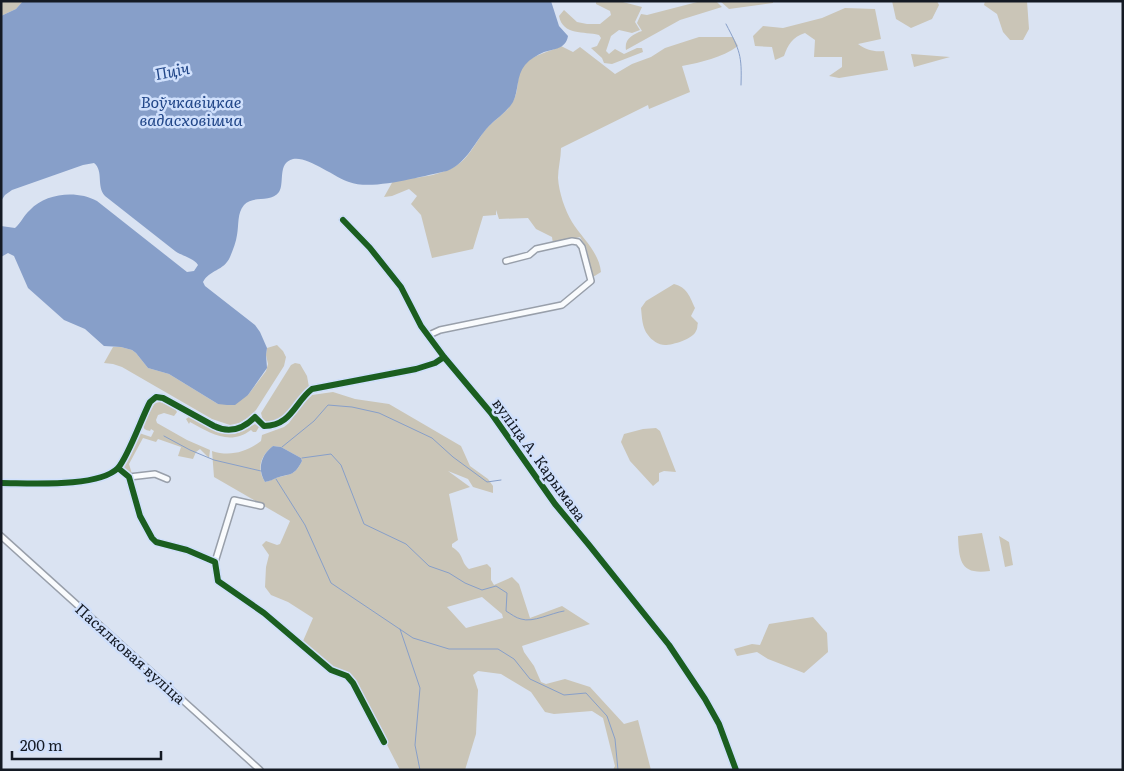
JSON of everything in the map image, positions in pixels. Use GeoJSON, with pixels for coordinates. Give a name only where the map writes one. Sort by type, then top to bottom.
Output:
{"type":"FeatureCollection","features":[{"type":"Feature","properties":{"kind":"street","name":"вуліца А. Карымава"},"geometry":{"type":"LineString","coordinates":[[344,220],[370,248],[401,287],[421,326],[444,357],[491,413],[555,504],[669,645],[705,699],[719,724],[736,770]]}},
{"type":"Feature","properties":{"kind":"street"},"geometry":{"type":"LineString","coordinates":[[429,335],[440,330],[562,305],[591,281],[582,247],[578,242],[572,241],[536,249],[529,255],[506,261]]}},
{"type":"Feature","properties":{"kind":"street"},"geometry":{"type":"LineString","coordinates":[[1,484],[95,480],[118,468],[150,402],[156,397],[163,398],[223,430],[240,428],[255,417],[264,426],[269,426],[290,416],[304,396],[312,389],[416,369],[444,357]]}},
{"type":"Feature","properties":{"kind":"street"},"geometry":{"type":"LineString","coordinates":[[118,468],[130,477],[140,516],[156,542],[187,550],[215,562]]}},
{"type":"Feature","properties":{"kind":"street"},"geometry":{"type":"LineString","coordinates":[[130,477],[155,474],[167,479]]}},
{"type":"Feature","properties":{"kind":"street"},"geometry":{"type":"LineString","coordinates":[[261,506],[234,500],[215,562],[218,581],[264,613],[331,670],[347,676],[353,682],[384,742]]}},
{"type":"Feature","properties":{"kind":"street","name":"Пасялковая вуліца"},"geometry":{"type":"LineString","coordinates":[[1,536],[260,770]]}},
{"type":"Feature","properties":{"kind":"shaded area"},"geometry":{"type":"Polygon","coordinates":[[[1,1],[23,1],[16,9],[1,16],[1,1]]]}},
{"type":"Feature","properties":{"kind":"shaded area"},"geometry":{"type":"Polygon","coordinates":[[[596,1],[619,1],[642,7],[635,22],[640,30],[632,33],[619,30],[611,36],[606,51],[609,54],[615,49],[624,54],[637,48],[642,48],[643,52],[612,64],[604,63],[602,58],[591,48],[597,46],[601,38],[599,35],[569,30],[561,22],[559,16],[564,10],[577,22],[600,24],[611,15],[610,11],[596,4],[596,1]]]}},
{"type":"Feature","properties":{"kind":"shaded area"},"geometry":{"type":"Polygon","coordinates":[[[701,1],[716,1],[722,7],[680,20],[626,50],[626,43],[632,35],[642,31],[637,23],[641,14],[647,15],[701,1]]]}},
{"type":"Feature","properties":{"kind":"shaded area"},"geometry":{"type":"Polygon","coordinates":[[[720,1],[773,1],[773,3],[729,9],[720,1]]]}},
{"type":"Feature","properties":{"kind":"shaded area"},"geometry":{"type":"Polygon","coordinates":[[[892,1],[937,1],[939,5],[932,19],[911,28],[896,19],[892,1]]]}},
{"type":"Feature","properties":{"kind":"shaded area"},"geometry":{"type":"Polygon","coordinates":[[[985,1],[1027,1],[1029,29],[1023,40],[1010,40],[1003,32],[997,14],[984,5],[985,1]]]}},
{"type":"Feature","properties":{"kind":"shaded area"},"geometry":{"type":"Polygon","coordinates":[[[845,8],[875,9],[881,39],[858,44],[870,50],[884,51],[888,70],[839,78],[829,76],[842,67],[842,57],[814,57],[815,40],[805,33],[791,42],[784,56],[775,60],[772,47],[755,46],[753,36],[763,26],[783,28],[822,18],[845,8]]]}},
{"type":"Feature","properties":{"kind":"shaded area"},"geometry":{"type":"Polygon","coordinates":[[[699,37],[733,37],[738,46],[718,57],[682,66],[690,92],[649,109],[648,105],[561,148],[558,178],[561,195],[572,222],[590,245],[600,265],[601,272],[593,277],[586,247],[580,237],[553,244],[552,237],[536,229],[528,218],[499,219],[496,210],[496,215],[483,216],[473,249],[432,258],[421,215],[411,204],[417,196],[409,189],[384,197],[393,181],[433,175],[460,163],[470,153],[481,135],[515,98],[522,68],[536,56],[561,46],[573,52],[580,47],[615,74],[632,64],[651,57],[665,48],[699,37]]]}},
{"type":"Feature","properties":{"kind":"shaded area"},"geometry":{"type":"Polygon","coordinates":[[[911,54],[950,57],[914,67],[911,54]]]}},
{"type":"Feature","properties":{"kind":"shaded area"},"geometry":{"type":"Polygon","coordinates":[[[674,284],[682,287],[690,296],[695,308],[691,316],[698,323],[697,330],[687,339],[663,345],[649,337],[646,332],[641,308],[646,301],[674,284]]]}},
{"type":"Feature","properties":{"kind":"shaded area"},"geometry":{"type":"Polygon","coordinates":[[[277,345],[286,357],[284,366],[256,410],[239,423],[230,425],[212,419],[122,367],[104,363],[113,347],[132,350],[148,368],[169,374],[218,404],[248,395],[266,371],[268,364],[267,348],[277,345]]]}},
{"type":"Feature","properties":{"kind":"shaded area"},"geometry":{"type":"Polygon","coordinates":[[[295,363],[300,364],[307,376],[309,387],[284,417],[277,421],[263,421],[261,413],[291,365],[295,363]]]}},
{"type":"Feature","properties":{"kind":"shaded area"},"geometry":{"type":"Polygon","coordinates":[[[333,392],[355,399],[389,404],[461,446],[470,466],[488,479],[493,486],[493,493],[473,487],[468,479],[448,471],[470,487],[449,494],[458,540],[452,544],[452,547],[459,553],[464,564],[469,569],[487,564],[491,568],[491,580],[494,585],[512,577],[519,584],[530,618],[562,606],[590,624],[522,646],[524,652],[534,666],[541,682],[546,684],[565,679],[590,687],[624,724],[638,720],[651,770],[613,770],[615,766],[603,718],[592,711],[554,714],[545,712],[531,692],[501,674],[478,671],[473,675],[478,690],[476,734],[465,770],[400,770],[352,677],[332,667],[303,641],[313,618],[288,602],[271,595],[265,587],[269,555],[262,545],[266,541],[277,545],[280,544],[290,521],[214,477],[212,451],[225,454],[244,451],[250,448],[261,441],[262,435],[284,427],[289,423],[312,395],[333,392]],[[273,446],[265,453],[261,462],[262,477],[265,482],[291,474],[302,461],[301,458],[281,447],[273,446]],[[482,597],[447,607],[466,628],[503,618],[502,614],[482,597]]]}},
{"type":"Feature","properties":{"kind":"shaded area"},"geometry":{"type":"Polygon","coordinates":[[[160,402],[174,407],[177,412],[174,416],[164,413],[158,415],[157,423],[187,440],[210,450],[209,458],[200,449],[196,452],[193,459],[178,456],[181,447],[158,439],[156,442],[143,438],[129,464],[132,474],[124,471],[123,467],[139,433],[151,437],[154,431],[151,429],[150,431],[146,430],[143,427],[143,423],[155,403],[160,402]]]}},
{"type":"Feature","properties":{"kind":"shaded area"},"geometry":{"type":"Polygon","coordinates":[[[190,416],[218,432],[224,433],[231,434],[244,431],[255,424],[259,427],[256,432],[251,430],[235,437],[220,436],[190,422],[189,424],[186,419],[190,416]]]}},
{"type":"Feature","properties":{"kind":"shaded area"},"geometry":{"type":"Polygon","coordinates":[[[656,428],[660,431],[676,472],[664,471],[659,473],[659,481],[653,486],[630,461],[621,442],[624,434],[656,428]]]}},
{"type":"Feature","properties":{"kind":"shaded area"},"geometry":{"type":"Polygon","coordinates":[[[982,533],[990,571],[973,571],[967,569],[961,560],[958,536],[982,533]]]}},
{"type":"Feature","properties":{"kind":"shaded area"},"geometry":{"type":"Polygon","coordinates":[[[999,536],[1009,542],[1013,565],[1005,567],[999,536]]]}},
{"type":"Feature","properties":{"kind":"shaded area"},"geometry":{"type":"Polygon","coordinates":[[[813,617],[827,633],[828,652],[804,673],[768,659],[757,652],[737,656],[734,649],[752,644],[760,645],[769,624],[813,617]]]}},
{"type":"Feature","properties":{"kind":"water","name":"Воўчкавіцкае вадасховішча"},"geometry":{"type":"Polygon","coordinates":[[[23,1],[551,1],[559,26],[568,36],[565,44],[539,54],[525,65],[520,74],[511,106],[489,126],[466,157],[447,171],[397,182],[370,185],[349,182],[306,161],[293,159],[288,161],[283,169],[281,188],[276,195],[252,200],[244,205],[240,212],[237,238],[230,257],[224,265],[209,275],[203,282],[205,286],[255,325],[267,348],[267,368],[248,395],[235,405],[227,405],[218,404],[169,374],[148,368],[132,350],[104,346],[85,329],[64,320],[28,288],[14,256],[8,253],[1,257],[1,226],[15,228],[28,212],[44,200],[62,195],[80,195],[97,201],[187,272],[194,271],[198,265],[175,251],[105,196],[101,188],[99,170],[94,163],[83,165],[12,190],[1,201],[1,16],[16,9],[23,1]]]}},
{"type":"Feature","properties":{"kind":"water"},"geometry":{"type":"Polygon","coordinates":[[[273,446],[281,447],[301,458],[302,461],[297,470],[291,474],[265,482],[261,472],[262,462],[273,446]]]}},
{"type":"Feature","properties":{"kind":"waterway"},"geometry":{"type":"LineString","coordinates":[[726,24],[739,53],[741,85]]}},
{"type":"Feature","properties":{"kind":"waterway"},"geometry":{"type":"LineString","coordinates":[[282,447],[314,421],[328,405],[352,407],[379,413],[432,438],[453,457],[487,482],[501,480]]}},
{"type":"Feature","properties":{"kind":"waterway"},"geometry":{"type":"LineString","coordinates":[[164,436],[214,460],[261,471]]}},
{"type":"Feature","properties":{"kind":"waterway"},"geometry":{"type":"LineString","coordinates":[[302,458],[331,454],[341,465],[364,524],[406,544],[429,566],[449,573],[465,583],[482,590],[496,586],[507,593],[506,611],[514,616],[531,620],[564,611]]}},
{"type":"Feature","properties":{"kind":"waterway"},"geometry":{"type":"LineString","coordinates":[[276,479],[305,525],[331,583],[413,638],[449,649],[498,649],[514,659],[530,679],[564,695],[586,693],[607,716],[615,739],[618,770]]}},
{"type":"Feature","properties":{"kind":"waterway"},"geometry":{"type":"LineString","coordinates":[[400,629],[420,688],[415,745],[420,770]]}},
{"type":"Feature","properties":{"kind":"cycle path"},"geometry":{"type":"LineString","coordinates":[[343,220],[370,248],[401,287],[421,326],[444,357],[491,413],[555,504],[669,645],[705,699],[719,724],[736,770]]}},
{"type":"Feature","properties":{"kind":"cycle path"},"geometry":{"type":"LineString","coordinates":[[1,483],[45,484],[80,482],[108,474],[122,463],[150,402],[156,397],[163,398],[225,430],[236,429],[246,425],[255,417],[264,426],[273,425],[287,418],[312,389],[416,369],[435,363],[444,357]]}},
{"type":"Feature","properties":{"kind":"cycle path"},"geometry":{"type":"LineString","coordinates":[[118,468],[129,477],[140,516],[152,538],[156,542],[187,550],[215,562],[218,581],[264,613],[331,670],[347,676],[353,683],[384,742]]}},
{"type":"Feature","properties":{"kind":"water label","name":"Пціч"},"geometry":{"type":"Point","coordinates":[172,70]}}]}
